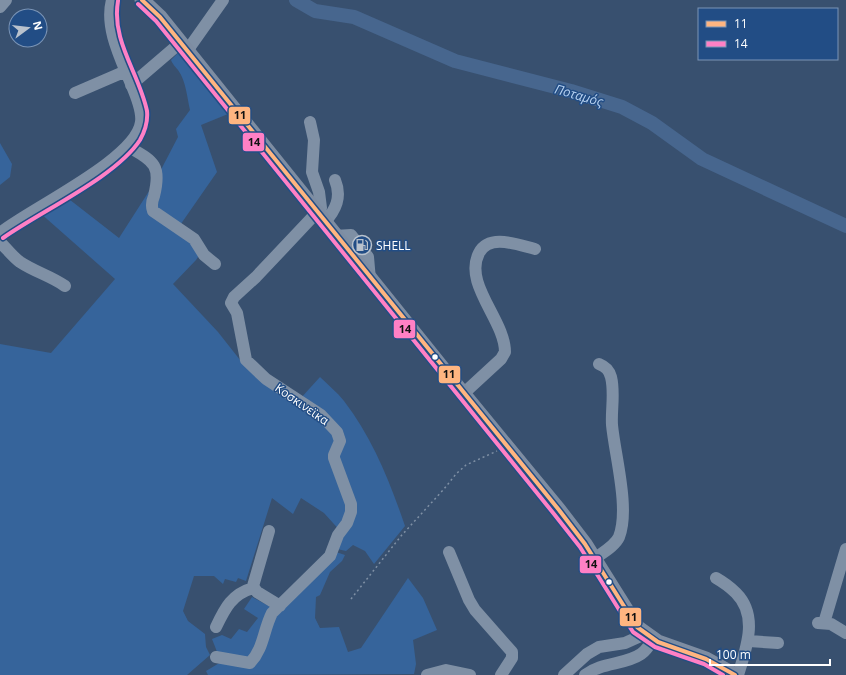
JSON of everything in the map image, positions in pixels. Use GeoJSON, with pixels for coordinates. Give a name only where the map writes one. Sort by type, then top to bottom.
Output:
{"type":"FeatureCollection","features":[{"type":"Feature","properties":{"kind":"main road"},"geometry":{"type":"LineString","coordinates":[[142,0],[160,17],[370,280],[572,526],[633,621],[649,636],[706,659],[735,675]]}},
{"type":"Feature","properties":{"kind":"street"},"geometry":{"type":"LineString","coordinates":[[0,7],[6,0]]}},
{"type":"Feature","properties":{"kind":"street"},"geometry":{"type":"LineString","coordinates":[[0,233],[13,222],[50,202],[92,174],[127,146],[136,135],[141,122],[141,111],[112,30],[110,17],[112,0]]}},
{"type":"Feature","properties":{"kind":"street"},"geometry":{"type":"LineString","coordinates":[[132,85],[184,47],[223,0]]}},
{"type":"Feature","properties":{"kind":"street"},"geometry":{"type":"LineString","coordinates":[[75,93],[126,71]]}},
{"type":"Feature","properties":{"kind":"street"},"geometry":{"type":"LineString","coordinates":[[310,122],[314,140],[312,172],[321,199],[321,218]]}},
{"type":"Feature","properties":{"kind":"street"},"geometry":{"type":"LineString","coordinates":[[127,146],[144,156],[157,171],[157,183],[152,203],[153,212],[194,239],[204,255],[215,264]]}},
{"type":"Feature","properties":{"kind":"street"},"geometry":{"type":"LineString","coordinates":[[321,218],[337,205],[338,189],[335,180]]}},
{"type":"Feature","properties":{"kind":"street","name":"Κοσκινεϊκα"},"geometry":{"type":"LineString","coordinates":[[216,657],[250,663],[258,654],[266,625],[272,613],[330,556],[338,535],[347,523],[350,512],[350,504],[334,455],[339,445],[340,437],[332,425],[320,415],[266,379],[246,360],[237,313],[231,300],[321,218]]}},
{"type":"Feature","properties":{"kind":"street"},"geometry":{"type":"LineString","coordinates":[[0,242],[20,262],[51,277],[65,286]]}},
{"type":"Feature","properties":{"kind":"street"},"geometry":{"type":"LineString","coordinates":[[463,394],[501,359],[505,352],[498,323],[479,288],[475,265],[478,255],[485,245],[492,242],[510,243],[535,249]]}},
{"type":"Feature","properties":{"kind":"street"},"geometry":{"type":"LineString","coordinates":[[594,559],[618,538],[623,504],[612,426],[613,390],[611,378],[608,370],[599,364]]}},
{"type":"Feature","properties":{"kind":"street"},"geometry":{"type":"LineString","coordinates":[[253,588],[254,579],[269,531]]}},
{"type":"Feature","properties":{"kind":"street"},"geometry":{"type":"LineString","coordinates":[[846,548],[820,623],[846,633]]}},
{"type":"Feature","properties":{"kind":"street"},"geometry":{"type":"LineString","coordinates":[[449,552],[472,605],[512,652],[512,658],[501,675]]}},
{"type":"Feature","properties":{"kind":"street"},"geometry":{"type":"LineString","coordinates":[[716,578],[740,598],[749,619],[749,641],[738,675]]}},
{"type":"Feature","properties":{"kind":"street"},"geometry":{"type":"LineString","coordinates":[[253,588],[280,606]]}},
{"type":"Feature","properties":{"kind":"street"},"geometry":{"type":"LineString","coordinates":[[216,627],[225,611],[237,595],[253,588]]}},
{"type":"Feature","properties":{"kind":"street"},"geometry":{"type":"LineString","coordinates":[[564,675],[587,654],[599,647],[626,643],[649,636]]}},
{"type":"Feature","properties":{"kind":"street"},"geometry":{"type":"LineString","coordinates":[[585,675],[606,664],[637,656],[645,650],[649,636]]}},
{"type":"Feature","properties":{"kind":"street"},"geometry":{"type":"LineString","coordinates":[[749,641],[778,643]]}},
{"type":"Feature","properties":{"kind":"street"},"geometry":{"type":"LineString","coordinates":[[427,675],[446,670],[470,675]]}},
{"type":"Feature","properties":{"kind":"path"},"geometry":{"type":"LineString","coordinates":[[351,600],[401,536],[456,474],[466,465],[481,457],[508,447]]}},
{"type":"Feature","properties":{"kind":"shaded area"},"geometry":{"type":"Polygon","coordinates":[[[179,52],[228,114],[201,125],[217,172],[176,231],[193,241],[200,254],[173,284],[218,332],[244,365],[300,399],[320,377],[344,401],[372,445],[393,493],[405,526],[374,564],[365,551],[353,545],[346,551],[337,549],[343,534],[324,513],[301,498],[293,514],[272,498],[246,581],[238,578],[236,582],[225,579],[223,584],[214,576],[194,576],[183,611],[188,621],[205,634],[206,647],[210,655],[187,675],[0,675],[0,344],[51,353],[115,279],[39,212],[65,196],[119,238],[153,185],[178,137],[176,129],[190,110],[183,79],[171,60],[179,52]]]}},
{"type":"Feature","properties":{"kind":"shaded area"},"geometry":{"type":"Polygon","coordinates":[[[0,143],[12,164],[10,177],[0,185],[0,143]]]}},
{"type":"Feature","properties":{"kind":"shaded area"},"geometry":{"type":"Polygon","coordinates":[[[336,552],[345,555],[342,561],[330,572],[320,595],[316,597],[315,618],[320,628],[339,627],[348,652],[361,648],[408,578],[423,598],[437,630],[413,640],[416,664],[414,674],[208,675],[206,671],[221,662],[212,639],[222,635],[231,639],[239,629],[247,632],[258,618],[244,609],[252,597],[278,611],[336,552]]]}},
{"type":"Feature","properties":{"kind":"waterway","name":"Ποταμός"},"geometry":{"type":"LineString","coordinates":[[296,0],[315,11],[354,17],[455,61],[571,91],[622,107],[652,123],[702,159],[846,226]]}},
{"type":"Feature","properties":{"kind":"transit line","name":"11"},"geometry":{"type":"LineString","coordinates":[[142,0],[160,17],[559,510],[585,544],[637,627],[658,642],[706,659],[735,675]]}},
{"type":"Feature","properties":{"kind":"transit line","name":"14"},"geometry":{"type":"LineString","coordinates":[[3,238],[77,193],[114,167],[129,154],[142,137],[147,122],[147,111],[118,30],[118,1]]}},
{"type":"Feature","properties":{"kind":"transit line","name":"14"},"geometry":{"type":"LineString","coordinates":[[138,4],[156,21],[554,514],[580,547],[633,632],[655,647],[704,664],[723,675]]}},
{"type":"Feature","properties":{"kind":"place","name":"SHELL"},"geometry":{"type":"Point","coordinates":[362,245]}}]}
